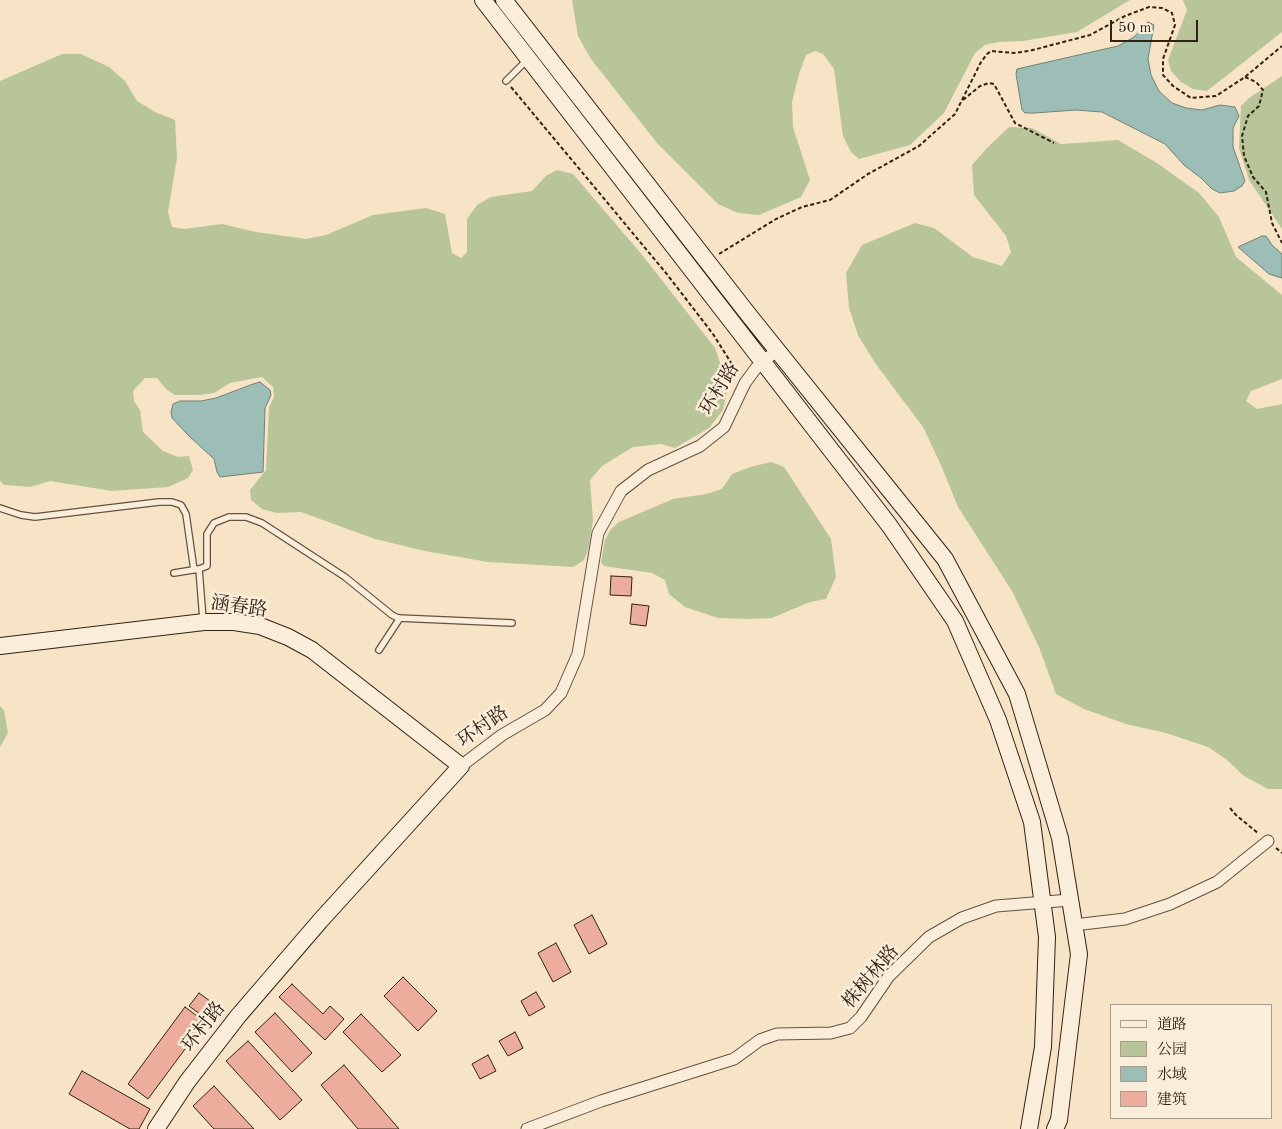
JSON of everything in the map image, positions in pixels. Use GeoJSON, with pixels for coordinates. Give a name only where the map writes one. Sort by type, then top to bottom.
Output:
{"type":"FeatureCollection","features":[{"type":"Feature","properties":{"kind":"main road"},"geometry":{"type":"LineString","coordinates":[[484,0],[888,525],[955,621],[998,720],[1032,822],[1047,937],[1043,1047],[1029,1129]]}},
{"type":"Feature","properties":{"kind":"main road"},"geometry":{"type":"LineString","coordinates":[[504,0],[708,263],[945,558],[1017,694],[1060,838],[1079,954],[1059,1120],[1056,1129]]}},
{"type":"Feature","properties":{"kind":"main road","name":"涵春路"},"geometry":{"type":"LineString","coordinates":[[0,646],[204,622],[234,622],[260,626],[288,637],[312,650],[461,766]]}},
{"type":"Feature","properties":{"kind":"main road","name":"环村路"},"geometry":{"type":"LineString","coordinates":[[156,1129],[187,1082],[239,1015],[320,921],[461,766]]}},
{"type":"Feature","properties":{"kind":"street","name":"环村路"},"geometry":{"type":"LineString","coordinates":[[461,766],[502,735],[546,710],[561,693],[578,654],[598,533],[620,491],[648,470],[700,446],[724,427],[745,383],[762,361],[777,350]]}},
{"type":"Feature","properties":{"kind":"street"},"geometry":{"type":"LineString","coordinates":[[1074,925],[1125,919],[1170,904],[1217,882],[1268,840]]}},
{"type":"Feature","properties":{"kind":"street","name":"株树林路"},"geometry":{"type":"LineString","coordinates":[[526,1129],[601,1101],[734,1059],[760,1040],[777,1034],[831,1033],[850,1028],[861,1017],[889,976],[929,937],[962,918],[996,906],[1070,900]]}},
{"type":"Feature","properties":{"kind":"lane"},"geometry":{"type":"LineString","coordinates":[[506,81],[529,59]]}},
{"type":"Feature","properties":{"kind":"lane"},"geometry":{"type":"LineString","coordinates":[[0,508],[21,515],[35,517],[159,502],[172,502],[181,505],[186,514],[197,570],[204,622]]}},
{"type":"Feature","properties":{"kind":"lane"},"geometry":{"type":"LineString","coordinates":[[174,573],[197,570],[206,566],[208,564],[207,534],[214,524],[229,517],[246,517],[262,523],[345,577],[392,615],[400,618],[512,623]]}},
{"type":"Feature","properties":{"kind":"lane"},"geometry":{"type":"LineString","coordinates":[[378,650],[400,618]]}},
{"type":"Feature","properties":{"kind":"path"},"geometry":{"type":"LineString","coordinates":[[708,263],[723,250],[776,219],[802,207],[830,200],[868,174],[919,146],[955,114],[981,62],[991,51],[1014,53],[1029,51],[1090,35],[1125,16],[1150,7],[1162,8],[1172,13],[1175,25],[1163,59],[1163,75],[1172,86],[1191,98],[1216,96],[1245,76],[1282,46]]}},
{"type":"Feature","properties":{"kind":"path"},"geometry":{"type":"LineString","coordinates":[[1245,76],[1256,82],[1263,90],[1259,106],[1248,116],[1244,129],[1242,136],[1244,156],[1253,177],[1266,192],[1272,223],[1282,243]]}},
{"type":"Feature","properties":{"kind":"path"},"geometry":{"type":"LineString","coordinates":[[506,81],[666,273],[712,334],[735,369],[736,376]]}},
{"type":"Feature","properties":{"kind":"path"},"geometry":{"type":"LineString","coordinates":[[962,101],[980,86],[989,83],[994,84],[1015,123],[1054,144]]}},
{"type":"Feature","properties":{"kind":"path"},"geometry":{"type":"LineString","coordinates":[[1230,808],[1282,853]]}},
{"type":"Feature","properties":{"kind":"green space"},"geometry":{"type":"Polygon","coordinates":[[[572,0],[1130,0],[1077,32],[985,45],[975,53],[944,113],[910,145],[859,159],[851,152],[843,136],[834,69],[823,54],[815,51],[806,55],[792,102],[793,127],[810,180],[801,197],[759,215],[738,213],[718,204],[657,143],[591,59],[578,36],[572,0]]]}},
{"type":"Feature","properties":{"kind":"green space"},"geometry":{"type":"Polygon","coordinates":[[[1183,0],[1282,0],[1282,32],[1207,91],[1193,89],[1181,82],[1171,71],[1168,60],[1187,10],[1183,0]]]}},
{"type":"Feature","properties":{"kind":"green space"},"geometry":{"type":"Polygon","coordinates":[[[62,54],[81,54],[109,67],[125,81],[137,101],[155,112],[175,120],[177,158],[168,212],[172,227],[184,229],[222,224],[256,232],[306,239],[326,235],[373,215],[426,208],[445,214],[452,253],[461,258],[467,252],[467,219],[477,205],[491,197],[532,191],[546,176],[557,170],[573,174],[643,256],[715,348],[728,386],[723,410],[709,428],[675,448],[661,444],[633,447],[602,466],[590,480],[593,521],[588,550],[584,560],[573,567],[488,562],[425,551],[375,539],[301,512],[277,513],[262,509],[251,500],[250,490],[266,470],[269,407],[274,397],[273,387],[262,377],[230,383],[214,393],[199,395],[175,395],[166,389],[157,378],[145,378],[133,391],[134,401],[140,410],[143,432],[163,451],[178,457],[189,456],[193,470],[188,478],[168,487],[112,491],[50,481],[30,487],[4,485],[0,481],[0,81],[62,54]]]}},
{"type":"Feature","properties":{"kind":"green space"},"geometry":{"type":"Polygon","coordinates":[[[1282,76],[1282,229],[1249,180],[1239,148],[1241,106],[1249,98],[1282,76]]]}},
{"type":"Feature","properties":{"kind":"green space"},"geometry":{"type":"Polygon","coordinates":[[[1009,127],[1032,128],[1061,144],[1118,140],[1157,163],[1199,193],[1219,217],[1236,257],[1282,295],[1282,379],[1251,391],[1246,401],[1257,409],[1282,404],[1282,789],[1268,789],[1244,776],[1226,759],[1208,747],[1166,733],[1126,724],[1084,709],[1056,694],[1039,647],[1012,591],[958,507],[923,427],[875,363],[858,335],[849,308],[846,273],[862,245],[915,223],[934,228],[973,257],[1002,266],[1011,252],[1006,236],[974,195],[972,165],[1009,127]]]}},
{"type":"Feature","properties":{"kind":"green space"},"geometry":{"type":"Polygon","coordinates":[[[771,462],[784,467],[831,539],[836,577],[826,599],[810,602],[772,618],[718,618],[685,607],[669,594],[665,580],[652,573],[604,566],[601,562],[605,540],[611,529],[619,522],[673,499],[706,494],[722,489],[732,474],[771,462]]]}},
{"type":"Feature","properties":{"kind":"green space"},"geometry":{"type":"Polygon","coordinates":[[[0,706],[4,710],[8,733],[0,747],[0,706]]]}},
{"type":"Feature","properties":{"kind":"water"},"geometry":{"type":"Polygon","coordinates":[[[1148,22],[1154,25],[1148,59],[1151,75],[1159,91],[1172,103],[1186,108],[1202,110],[1220,105],[1235,107],[1239,116],[1233,128],[1233,147],[1245,181],[1242,186],[1234,191],[1220,193],[1212,189],[1184,165],[1165,144],[1102,112],[1076,110],[1025,113],[1022,110],[1016,74],[1017,69],[1118,46],[1134,37],[1148,22]]]}},
{"type":"Feature","properties":{"kind":"water"},"geometry":{"type":"Polygon","coordinates":[[[1266,236],[1282,254],[1282,278],[1269,274],[1238,247],[1266,236]]]}},
{"type":"Feature","properties":{"kind":"water"},"geometry":{"type":"Polygon","coordinates":[[[260,382],[270,390],[271,395],[265,408],[263,472],[220,477],[214,459],[172,418],[173,404],[180,401],[201,401],[216,398],[260,382]]]}},
{"type":"Feature","properties":{"kind":"building"},"geometry":{"type":"Polygon","coordinates":[[[611,576],[632,577],[631,596],[610,595],[611,576]]]}},
{"type":"Feature","properties":{"kind":"building"},"geometry":{"type":"Polygon","coordinates":[[[632,604],[649,606],[646,626],[630,624],[632,604]]]}},
{"type":"Feature","properties":{"kind":"building"},"geometry":{"type":"Polygon","coordinates":[[[592,915],[607,944],[589,954],[574,925],[592,915]]]}},
{"type":"Feature","properties":{"kind":"building"},"geometry":{"type":"Polygon","coordinates":[[[556,943],[571,972],[553,982],[538,953],[556,943]]]}},
{"type":"Feature","properties":{"kind":"building"},"geometry":{"type":"Polygon","coordinates":[[[403,977],[437,1011],[418,1031],[384,996],[403,977]]]}},
{"type":"Feature","properties":{"kind":"building"},"geometry":{"type":"Polygon","coordinates":[[[292,984],[323,1014],[330,1006],[344,1019],[325,1040],[279,997],[292,984]]]}},
{"type":"Feature","properties":{"kind":"building"},"geometry":{"type":"Polygon","coordinates":[[[536,992],[545,1007],[529,1016],[521,1001],[536,992]]]}},
{"type":"Feature","properties":{"kind":"building"},"geometry":{"type":"Polygon","coordinates":[[[199,993],[214,1004],[204,1017],[189,1006],[199,993]]]}},
{"type":"Feature","properties":{"kind":"building"},"geometry":{"type":"Polygon","coordinates":[[[185,1007],[205,1022],[148,1099],[128,1084],[185,1007]]]}},
{"type":"Feature","properties":{"kind":"building"},"geometry":{"type":"Polygon","coordinates":[[[275,1013],[312,1053],[292,1072],[255,1032],[275,1013]]]}},
{"type":"Feature","properties":{"kind":"building"},"geometry":{"type":"Polygon","coordinates":[[[361,1014],[401,1055],[382,1072],[343,1032],[361,1014]]]}},
{"type":"Feature","properties":{"kind":"building"},"geometry":{"type":"Polygon","coordinates":[[[515,1032],[523,1048],[508,1056],[499,1041],[515,1032]]]}},
{"type":"Feature","properties":{"kind":"building"},"geometry":{"type":"Polygon","coordinates":[[[248,1041],[302,1100],[280,1120],[226,1061],[248,1041]]]}},
{"type":"Feature","properties":{"kind":"building"},"geometry":{"type":"Polygon","coordinates":[[[488,1055],[496,1071],[480,1079],[472,1064],[488,1055]]]}},
{"type":"Feature","properties":{"kind":"building"},"geometry":{"type":"Polygon","coordinates":[[[344,1065],[399,1129],[358,1129],[321,1085],[344,1065]]]}},
{"type":"Feature","properties":{"kind":"building"},"geometry":{"type":"Polygon","coordinates":[[[82,1071],[150,1109],[139,1129],[130,1129],[69,1094],[82,1071]]]}},
{"type":"Feature","properties":{"kind":"building"},"geometry":{"type":"Polygon","coordinates":[[[214,1086],[254,1129],[214,1129],[193,1106],[214,1086]]]}}]}
